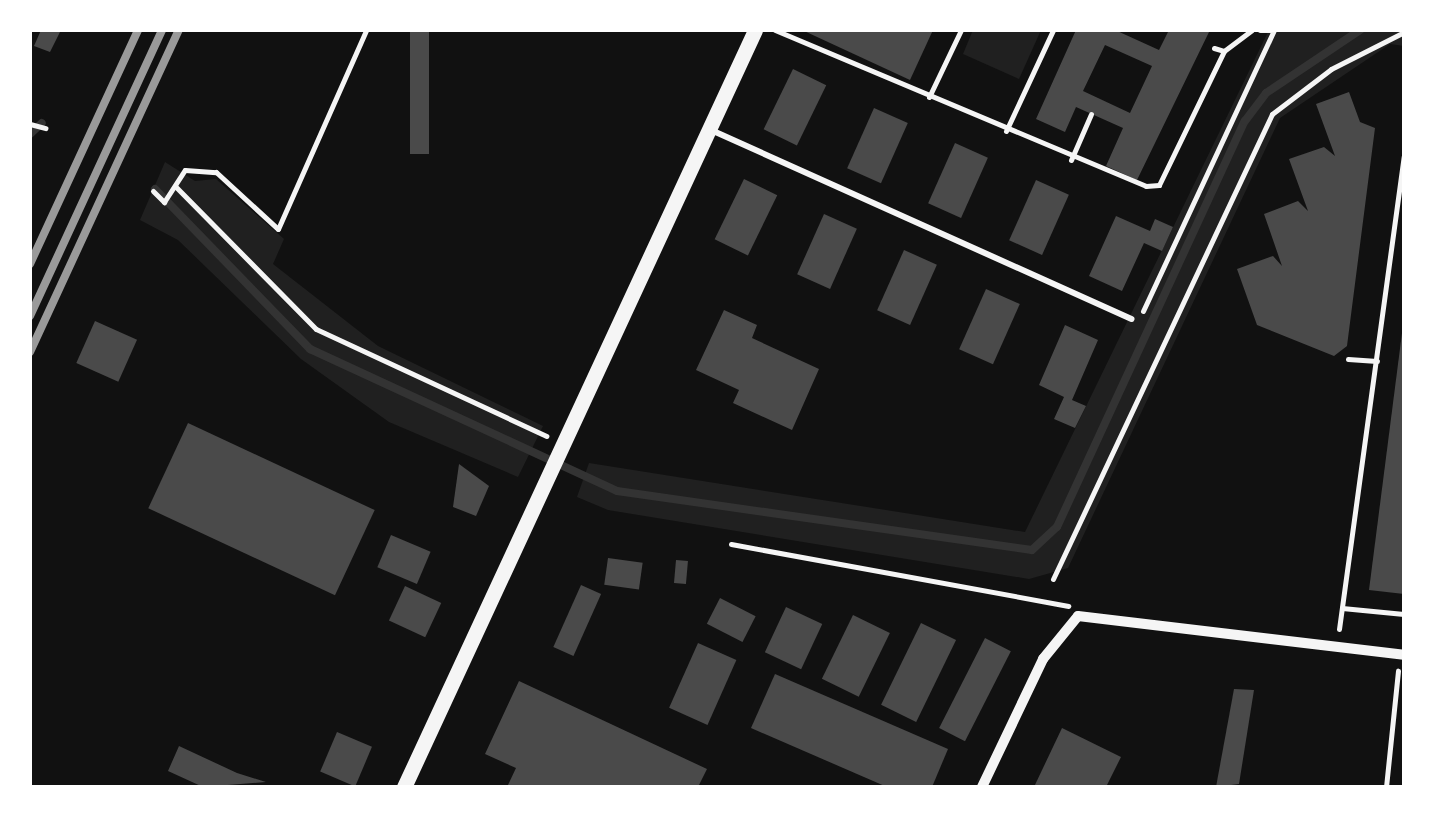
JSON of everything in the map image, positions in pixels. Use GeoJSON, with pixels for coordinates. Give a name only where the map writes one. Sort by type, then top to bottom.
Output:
{"type":"FeatureCollection","features":[{"type":"Feature","properties":{"kind":"street"},"geometry":{"type":"LineString","coordinates":[[404,787],[754,30]]}},
{"type":"Feature","properties":{"kind":"street"},"geometry":{"type":"LineString","coordinates":[[982,787],[1064,628],[1095,614],[1402,654]]}},
{"type":"Feature","properties":{"kind":"lane"},"geometry":{"type":"LineString","coordinates":[[710,130],[1132,319]]}},
{"type":"Feature","properties":{"kind":"path"},"geometry":{"type":"LineString","coordinates":[[153,191],[167,199],[185,170],[216,172],[278,229],[366,30]]}},
{"type":"Feature","properties":{"kind":"path"},"geometry":{"type":"LineString","coordinates":[[775,30],[1071,160],[1160,185],[1224,52],[1256,30],[1273,30],[1132,319]]}},
{"type":"Feature","properties":{"kind":"path"},"geometry":{"type":"LineString","coordinates":[[928,98],[960,30]]}},
{"type":"Feature","properties":{"kind":"path"},"geometry":{"type":"LineString","coordinates":[[1006,131],[1052,30]]}},
{"type":"Feature","properties":{"kind":"path"},"geometry":{"type":"LineString","coordinates":[[1053,579],[1272,114],[1331,69],[1404,32]]}},
{"type":"Feature","properties":{"kind":"path"},"geometry":{"type":"LineString","coordinates":[[1214,48],[1224,52]]}},
{"type":"Feature","properties":{"kind":"path"},"geometry":{"type":"LineString","coordinates":[[1071,160],[1092,114]]}},
{"type":"Feature","properties":{"kind":"path"},"geometry":{"type":"LineString","coordinates":[[31,123],[46,128]]}},
{"type":"Feature","properties":{"kind":"path"},"geometry":{"type":"LineString","coordinates":[[1337,646],[1404,156]]}},
{"type":"Feature","properties":{"kind":"path"},"geometry":{"type":"LineString","coordinates":[[176,187],[316,329],[560,448]]}},
{"type":"Feature","properties":{"kind":"path"},"geometry":{"type":"LineString","coordinates":[[1348,358],[1377,362]]}},
{"type":"Feature","properties":{"kind":"path"},"geometry":{"type":"LineString","coordinates":[[731,544],[1014,590],[1095,614]]}},
{"type":"Feature","properties":{"kind":"path"},"geometry":{"type":"LineString","coordinates":[[1342,608],[1404,614]]}},
{"type":"Feature","properties":{"kind":"path"},"geometry":{"type":"LineString","coordinates":[[1386,787],[1402,654]]}},
{"type":"Feature","properties":{"kind":"shaded area"},"geometry":{"type":"Polygon","coordinates":[[[973,30],[1041,30],[1019,79],[963,54],[973,30]]]}},
{"type":"Feature","properties":{"kind":"shaded area"},"geometry":{"type":"Polygon","coordinates":[[[1269,30],[1404,30],[1404,46],[1390,44],[1280,118],[1068,568],[1029,579],[608,510],[577,497],[589,463],[1025,532],[1269,30]]]}},
{"type":"Feature","properties":{"kind":"shaded area"},"geometry":{"type":"Polygon","coordinates":[[[165,162],[195,181],[216,179],[284,239],[273,264],[378,346],[543,426],[518,477],[389,422],[301,359],[178,240],[140,220],[165,162]]]}},
{"type":"Feature","properties":{"kind":"building"},"geometry":{"type":"Polygon","coordinates":[[[41,30],[61,30],[50,52],[34,46],[41,30]]]}},
{"type":"Feature","properties":{"kind":"building"},"geometry":{"type":"Polygon","coordinates":[[[410,30],[429,30],[429,154],[410,154],[410,30]]]}},
{"type":"Feature","properties":{"kind":"building"},"geometry":{"type":"Polygon","coordinates":[[[802,30],[933,30],[910,80],[802,30]]]}},
{"type":"Feature","properties":{"kind":"building"},"geometry":{"type":"Polygon","coordinates":[[[1076,30],[1115,30],[1159,50],[1169,30],[1210,30],[1137,180],[1106,166],[1123,128],[1076,107],[1065,132],[1036,119],[1076,30]],[[1105,45],[1083,91],[1130,113],[1152,66],[1105,45]]]}},
{"type":"Feature","properties":{"kind":"building"},"geometry":{"type":"Polygon","coordinates":[[[793,69],[826,85],[797,145],[764,129],[793,69]]]}},
{"type":"Feature","properties":{"kind":"building"},"geometry":{"type":"Polygon","coordinates":[[[1349,92],[1360,122],[1375,128],[1347,346],[1334,356],[1257,325],[1237,269],[1273,256],[1282,266],[1264,214],[1298,201],[1308,211],[1289,159],[1324,147],[1335,156],[1316,104],[1349,92]]]}},
{"type":"Feature","properties":{"kind":"building"},"geometry":{"type":"Polygon","coordinates":[[[874,108],[908,123],[881,183],[847,168],[874,108]]]}},
{"type":"Feature","properties":{"kind":"building"},"geometry":{"type":"Polygon","coordinates":[[[955,143],[988,158],[961,218],[928,203],[955,143]]]}},
{"type":"Feature","properties":{"kind":"building"},"geometry":{"type":"Polygon","coordinates":[[[744,179],[777,195],[748,255],[715,239],[744,179]]]}},
{"type":"Feature","properties":{"kind":"building"},"geometry":{"type":"Polygon","coordinates":[[[1036,180],[1069,195],[1042,255],[1009,240],[1036,180]]]}},
{"type":"Feature","properties":{"kind":"building"},"geometry":{"type":"Polygon","coordinates":[[[824,214],[857,229],[830,289],[797,274],[824,214]]]}},
{"type":"Feature","properties":{"kind":"building"},"geometry":{"type":"Polygon","coordinates":[[[1116,216],[1150,231],[1155,219],[1173,227],[1162,251],[1144,243],[1122,291],[1089,276],[1116,216]]]}},
{"type":"Feature","properties":{"kind":"building"},"geometry":{"type":"Polygon","coordinates":[[[904,250],[937,265],[910,325],[877,310],[904,250]]]}},
{"type":"Feature","properties":{"kind":"building"},"geometry":{"type":"Polygon","coordinates":[[[986,289],[1020,304],[993,364],[959,349],[986,289]]]}},
{"type":"Feature","properties":{"kind":"building"},"geometry":{"type":"Polygon","coordinates":[[[724,310],[757,325],[752,338],[819,369],[792,430],[733,403],[739,390],[696,370],[724,310]]]}},
{"type":"Feature","properties":{"kind":"building"},"geometry":{"type":"Polygon","coordinates":[[[95,321],[137,340],[118,382],[76,363],[95,321]]]}},
{"type":"Feature","properties":{"kind":"building"},"geometry":{"type":"Polygon","coordinates":[[[1065,325],[1098,340],[1072,400],[1086,406],[1075,428],[1054,419],[1064,397],[1039,385],[1065,325]]]}},
{"type":"Feature","properties":{"kind":"building"},"geometry":{"type":"Polygon","coordinates":[[[1404,334],[1404,594],[1369,590],[1404,334]]]}},
{"type":"Feature","properties":{"kind":"building"},"geometry":{"type":"Polygon","coordinates":[[[188,423],[375,510],[335,595],[148,508],[188,423]]]}},
{"type":"Feature","properties":{"kind":"building"},"geometry":{"type":"Polygon","coordinates":[[[459,464],[489,486],[476,516],[453,507],[459,464]]]}},
{"type":"Feature","properties":{"kind":"building"},"geometry":{"type":"Polygon","coordinates":[[[391,535],[431,552],[417,584],[377,567],[391,535]]]}},
{"type":"Feature","properties":{"kind":"building"},"geometry":{"type":"Polygon","coordinates":[[[608,558],[643,563],[639,590],[604,585],[608,558]]]}},
{"type":"Feature","properties":{"kind":"building"},"geometry":{"type":"Polygon","coordinates":[[[676,560],[688,561],[686,584],[674,583],[676,560]]]}},
{"type":"Feature","properties":{"kind":"building"},"geometry":{"type":"Polygon","coordinates":[[[581,585],[601,594],[573,656],[553,647],[581,585]]]}},
{"type":"Feature","properties":{"kind":"building"},"geometry":{"type":"Polygon","coordinates":[[[405,586],[441,603],[425,637],[389,620],[405,586]]]}},
{"type":"Feature","properties":{"kind":"building"},"geometry":{"type":"Polygon","coordinates":[[[720,598],[756,616],[742,642],[707,624],[720,598]]]}},
{"type":"Feature","properties":{"kind":"building"},"geometry":{"type":"Polygon","coordinates":[[[786,607],[822,624],[801,669],[765,652],[786,607]]]}},
{"type":"Feature","properties":{"kind":"building"},"geometry":{"type":"Polygon","coordinates":[[[853,615],[890,633],[859,697],[822,679],[853,615]]]}},
{"type":"Feature","properties":{"kind":"building"},"geometry":{"type":"Polygon","coordinates":[[[921,623],[956,640],[916,722],[881,705],[921,623]]]}},
{"type":"Feature","properties":{"kind":"building"},"geometry":{"type":"Polygon","coordinates":[[[985,638],[1011,651],[965,741],[939,728],[985,638]]]}},
{"type":"Feature","properties":{"kind":"building"},"geometry":{"type":"Polygon","coordinates":[[[698,643],[736,660],[707,725],[669,708],[698,643]]]}},
{"type":"Feature","properties":{"kind":"building"},"geometry":{"type":"Polygon","coordinates":[[[775,674],[948,749],[932,787],[887,787],[751,728],[775,674]]]}},
{"type":"Feature","properties":{"kind":"building"},"geometry":{"type":"Polygon","coordinates":[[[519,681],[707,769],[698,787],[507,787],[516,768],[485,754],[519,681]]]}},
{"type":"Feature","properties":{"kind":"building"},"geometry":{"type":"Polygon","coordinates":[[[1234,689],[1254,690],[1239,784],[1216,787],[1234,689]]]}},
{"type":"Feature","properties":{"kind":"building"},"geometry":{"type":"Polygon","coordinates":[[[1062,728],[1121,757],[1106,787],[1034,787],[1062,728]]]}},
{"type":"Feature","properties":{"kind":"building"},"geometry":{"type":"Polygon","coordinates":[[[337,732],[372,747],[355,786],[320,772],[337,732]]]}},
{"type":"Feature","properties":{"kind":"building"},"geometry":{"type":"Polygon","coordinates":[[[179,746],[266,782],[203,787],[168,771],[179,746]]]}},
{"type":"Feature","properties":{"kind":"waterway"},"geometry":{"type":"LineString","coordinates":[[155,189],[310,349],[617,491],[1032,550],[1057,527],[1245,121],[1266,93],[1360,30]]}},
{"type":"Feature","properties":{"kind":"waterway"},"geometry":{"type":"LineString","coordinates":[[30,134],[42,123]]}},
{"type":"Feature","properties":{"kind":"railway"},"geometry":{"type":"LineString","coordinates":[[30,264],[138,30]]}},
{"type":"Feature","properties":{"kind":"railway"},"geometry":{"type":"LineString","coordinates":[[30,316],[162,30]]}},
{"type":"Feature","properties":{"kind":"railway"},"geometry":{"type":"LineString","coordinates":[[30,352],[179,30]]}}]}
